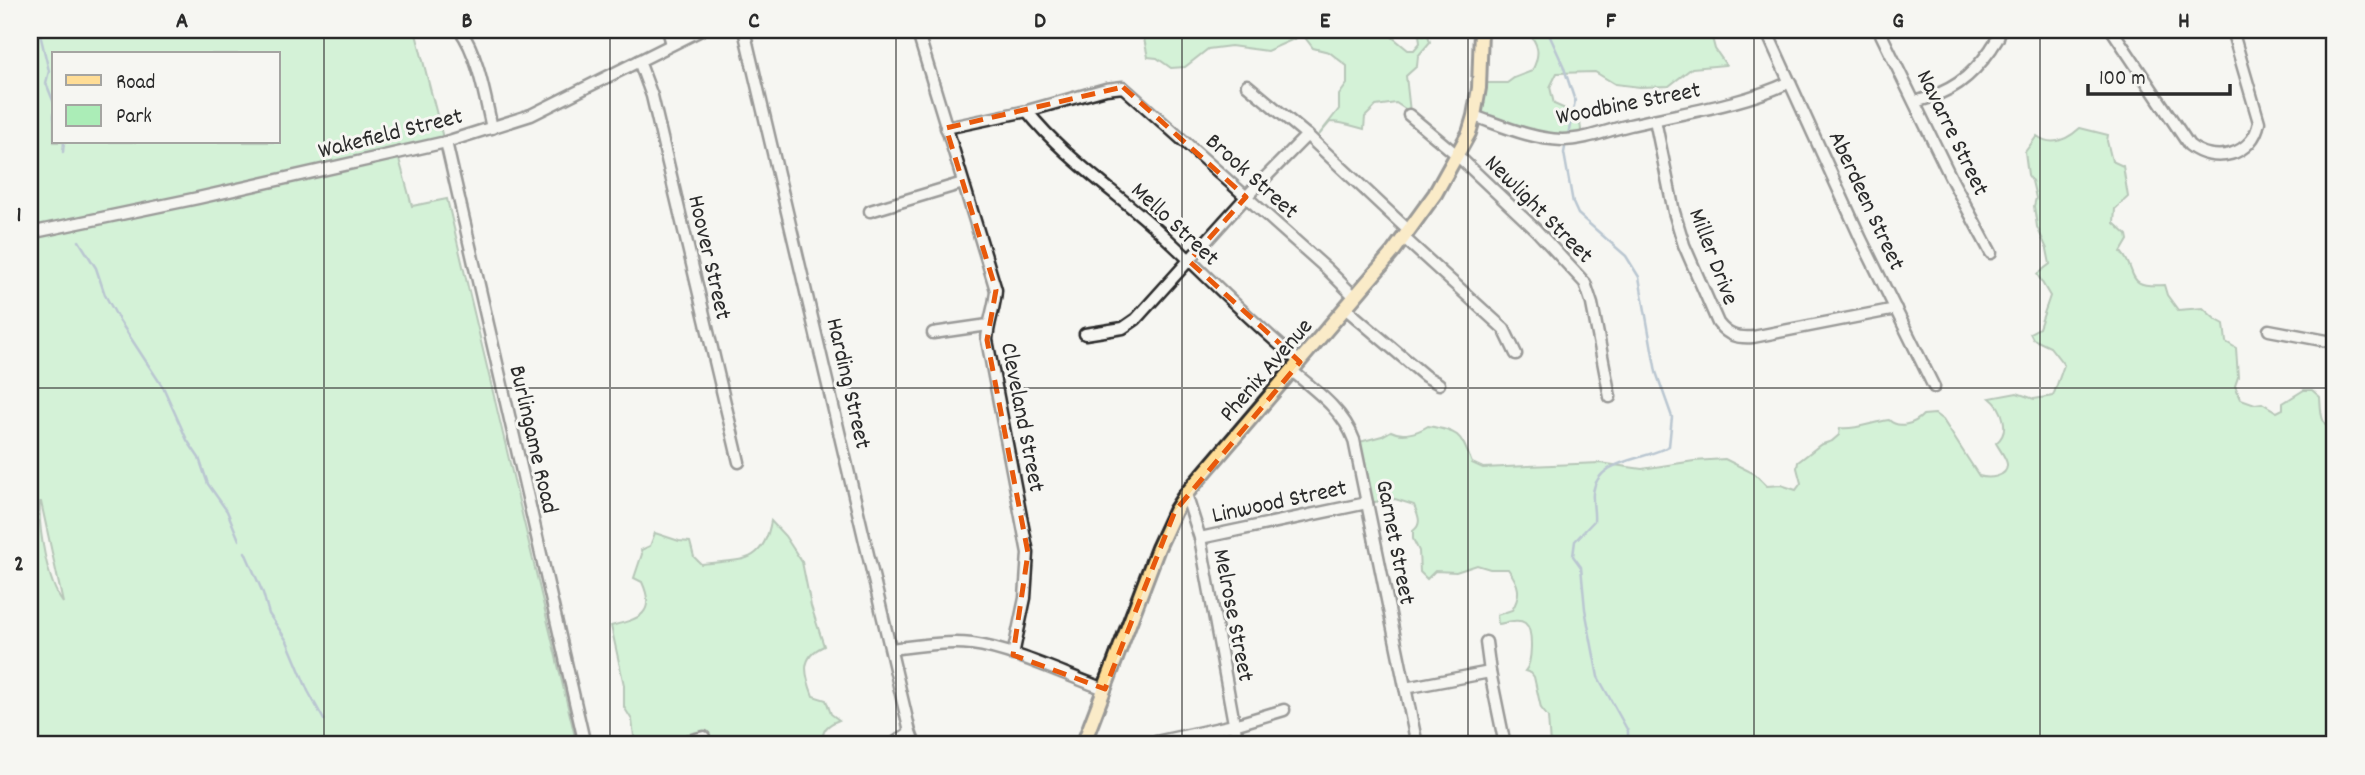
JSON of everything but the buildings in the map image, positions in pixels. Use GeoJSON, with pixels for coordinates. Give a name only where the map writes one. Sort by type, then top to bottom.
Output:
{"type":"FeatureCollection","features":[{"type":"Feature","properties":{"kind":"main road","name":"Phenix Avenue"},"geometry":{"type":"LineString","coordinates":[[1083,745],[1158,548],[1175,511],[1186,494],[1393,252],[1435,194],[1469,134],[1479,88],[1481,30]]}},
{"type":"Feature","properties":{"kind":"street"},"geometry":{"type":"LineString","coordinates":[[460,30],[465,36],[478,71],[492,128]]}},
{"type":"Feature","properties":{"kind":"street"},"geometry":{"type":"LineString","coordinates":[[668,30],[672,44]]}},
{"type":"Feature","properties":{"kind":"street","name":"Wakefield Street"},"geometry":{"type":"LineString","coordinates":[[30,233],[446,142],[531,115],[701,30]]}},
{"type":"Feature","properties":{"kind":"street","name":"Harding Street"},"geometry":{"type":"LineString","coordinates":[[744,30],[915,745]]}},
{"type":"Feature","properties":{"kind":"street","name":"Cleveland Street"},"geometry":{"type":"LineString","coordinates":[[917,30],[996,290],[988,325],[988,340],[1028,553],[1025,598],[1013,655]]}},
{"type":"Feature","properties":{"kind":"street","name":"Aberdeen Street"},"geometry":{"type":"LineString","coordinates":[[1766,30],[1934,387]]}},
{"type":"Feature","properties":{"kind":"street","name":"Navarre Street"},"geometry":{"type":"LineString","coordinates":[[1879,30],[1991,253]]}},
{"type":"Feature","properties":{"kind":"street"},"geometry":{"type":"LineString","coordinates":[[1915,102],[1952,89],[1968,77],[1999,37],[1999,30]]}},
{"type":"Feature","properties":{"kind":"street"},"geometry":{"type":"LineString","coordinates":[[2112,30],[2189,145],[2215,157],[2244,147],[2251,141],[2259,121],[2232,30]]}},
{"type":"Feature","properties":{"kind":"street","name":"Hoover Street"},"geometry":{"type":"LineString","coordinates":[[639,61],[652,96],[739,462]]}},
{"type":"Feature","properties":{"kind":"street","name":"Woodbine Street"},"geometry":{"type":"LineString","coordinates":[[1474,117],[1534,137],[1562,140],[1749,99],[1790,82]]}},
{"type":"Feature","properties":{"kind":"street"},"geometry":{"type":"LineString","coordinates":[[1247,85],[1307,135],[1504,329],[1516,354]]}},
{"type":"Feature","properties":{"kind":"street","name":"Brook Street"},"geometry":{"type":"LineString","coordinates":[[1027,111],[1106,89],[1123,87],[1354,296]]}},
{"type":"Feature","properties":{"kind":"street"},"geometry":{"type":"LineString","coordinates":[[946,128],[1027,111]]}},
{"type":"Feature","properties":{"kind":"street","name":"Mello Street"},"geometry":{"type":"LineString","coordinates":[[1027,111],[1045,131],[1162,234],[1296,366]]}},
{"type":"Feature","properties":{"kind":"street","name":"Newlight Street"},"geometry":{"type":"LineString","coordinates":[[1409,114],[1535,229],[1586,283],[1610,397]]}},
{"type":"Feature","properties":{"kind":"street","name":"Miller Drive"},"geometry":{"type":"LineString","coordinates":[[1655,120],[1674,212],[1684,245],[1718,323],[1725,332],[1741,338],[1896,309]]}},
{"type":"Feature","properties":{"kind":"street"},"geometry":{"type":"LineString","coordinates":[[1085,334],[1128,326],[1246,197],[1307,135]]}},
{"type":"Feature","properties":{"kind":"street","name":"Burlingame Road"},"geometry":{"type":"LineString","coordinates":[[446,142],[585,745]]}},
{"type":"Feature","properties":{"kind":"street"},"geometry":{"type":"LineString","coordinates":[[870,211],[963,183]]}},
{"type":"Feature","properties":{"kind":"street"},"geometry":{"type":"LineString","coordinates":[[1345,308],[1425,376],[1439,384]]}},
{"type":"Feature","properties":{"kind":"street"},"geometry":{"type":"LineString","coordinates":[[933,333],[988,325]]}},
{"type":"Feature","properties":{"kind":"street"},"geometry":{"type":"LineString","coordinates":[[2269,330],[2327,341],[2335,340]]}},
{"type":"Feature","properties":{"kind":"street","name":"Garnet Street"},"geometry":{"type":"LineString","coordinates":[[1296,366],[1346,421],[1354,440],[1417,745]]}},
{"type":"Feature","properties":{"kind":"street","name":"Melrose Street"},"geometry":{"type":"LineString","coordinates":[[1186,494],[1200,538],[1238,745]]}},
{"type":"Feature","properties":{"kind":"street","name":"Linwood Street"},"geometry":{"type":"LineString","coordinates":[[1200,538],[1367,503]]}},
{"type":"Feature","properties":{"kind":"street"},"geometry":{"type":"LineString","coordinates":[[1486,642],[1505,745]]}},
{"type":"Feature","properties":{"kind":"street"},"geometry":{"type":"LineString","coordinates":[[891,649],[970,644],[1013,655],[1105,689]]}},
{"type":"Feature","properties":{"kind":"street"},"geometry":{"type":"LineString","coordinates":[[1405,688],[1490,672]]}},
{"type":"Feature","properties":{"kind":"street"},"geometry":{"type":"LineString","coordinates":[[1142,745],[1284,710]]}},
{"type":"Feature","properties":{"kind":"street"},"geometry":{"type":"LineString","coordinates":[[892,745],[910,732]]}},
{"type":"Feature","properties":{"kind":"street"},"geometry":{"type":"LineString","coordinates":[[672,745],[704,737]]}},
{"type":"Feature","properties":{"kind":"highlighted area"},"geometry":{"type":"Polygon","coordinates":[[[1123,87],[1246,197],[1189,261],[1300,362],[1175,511],[1105,689],[1013,655],[1028,553],[987,340],[996,290],[946,128],[1123,87]]]}},
{"type":"Feature","properties":{"kind":"green space"},"geometry":{"type":"Polygon","coordinates":[[[30,30],[415,30],[443,138],[396,148],[412,206],[447,199],[577,745],[30,745],[30,30]],[[41,502],[40,526],[45,554],[52,582],[63,603],[41,502]]]}},
{"type":"Feature","properties":{"kind":"green space"},"geometry":{"type":"Polygon","coordinates":[[[1142,30],[1374,30],[1379,34],[1391,36],[1408,50],[1414,50],[1420,43],[1419,34],[1428,35],[1430,42],[1418,56],[1417,66],[1406,76],[1410,112],[1396,103],[1376,106],[1365,117],[1364,129],[1330,122],[1314,141],[1339,109],[1339,95],[1347,84],[1347,66],[1329,52],[1313,48],[1303,35],[1267,51],[1231,46],[1208,49],[1185,67],[1171,68],[1157,58],[1148,57],[1142,30]]]}},
{"type":"Feature","properties":{"kind":"green space"},"geometry":{"type":"Polygon","coordinates":[[[1526,30],[1710,30],[1715,49],[1726,65],[1692,68],[1669,86],[1615,84],[1595,72],[1557,73],[1550,87],[1554,104],[1579,115],[1582,137],[1567,141],[1476,119],[1479,83],[1507,83],[1532,71],[1537,59],[1537,49],[1526,30]]]}},
{"type":"Feature","properties":{"kind":"green space"},"geometry":{"type":"Polygon","coordinates":[[[2080,128],[2108,135],[2112,161],[2123,166],[2128,197],[2115,209],[2114,223],[2127,235],[2128,240],[2121,252],[2134,277],[2143,284],[2164,285],[2167,295],[2178,310],[2203,308],[2224,324],[2226,342],[2236,348],[2238,377],[2235,386],[2241,399],[2255,404],[2262,403],[2277,412],[2283,409],[2283,403],[2304,390],[2312,390],[2320,397],[2322,416],[2326,425],[2333,430],[2335,447],[2335,745],[1550,745],[1548,717],[1541,708],[1534,677],[1525,671],[1531,647],[1528,627],[1519,621],[1498,624],[1497,615],[1512,610],[1517,599],[1517,584],[1512,574],[1508,569],[1490,569],[1477,565],[1456,572],[1435,571],[1427,579],[1420,572],[1419,551],[1413,539],[1413,531],[1419,522],[1414,505],[1395,499],[1367,503],[1356,443],[1391,431],[1410,433],[1428,426],[1447,430],[1458,436],[1472,463],[1483,468],[1600,463],[1642,469],[1725,459],[1755,474],[1767,486],[1781,485],[1796,490],[1801,483],[1798,462],[1820,445],[1832,441],[1839,435],[1840,428],[1889,420],[1906,424],[1923,415],[1935,414],[1943,420],[1979,476],[2001,475],[2007,464],[1996,443],[2003,433],[2004,420],[1999,408],[1990,398],[2017,393],[2034,399],[2053,396],[2064,365],[2050,347],[2033,339],[2030,333],[2039,328],[2050,296],[2037,274],[2050,264],[2047,249],[2037,227],[2034,206],[2036,198],[2028,175],[2025,152],[2037,136],[2048,141],[2060,140],[2080,128]]]}},
{"type":"Feature","properties":{"kind":"green space"},"geometry":{"type":"Polygon","coordinates":[[[771,521],[785,536],[802,562],[811,606],[824,646],[816,650],[807,661],[806,674],[810,688],[813,696],[826,700],[831,714],[839,720],[825,729],[823,745],[635,745],[632,720],[624,707],[624,685],[611,626],[637,618],[646,609],[646,593],[642,582],[634,578],[641,550],[650,546],[655,533],[690,542],[694,557],[701,564],[748,558],[762,546],[771,521]]]}},
{"type":"Feature","properties":{"kind":"waterway"},"geometry":{"type":"LineString","coordinates":[[39,30],[49,71],[46,83],[52,98]]}},
{"type":"Feature","properties":{"kind":"waterway"},"geometry":{"type":"LineString","coordinates":[[1547,30],[1575,101],[1568,135]]}},
{"type":"Feature","properties":{"kind":"waterway"},"geometry":{"type":"LineString","coordinates":[[1566,142],[1564,153],[1573,203],[1578,214],[1626,256],[1639,277],[1656,372],[1672,417],[1669,446],[1624,462],[1603,473],[1596,482],[1593,493],[1594,521],[1575,541],[1573,556],[1581,567],[1585,609],[1598,677],[1628,731],[1628,745]]}},
{"type":"Feature","properties":{"kind":"waterway"},"geometry":{"type":"LineString","coordinates":[[63,152],[64,144]]}},
{"type":"Feature","properties":{"kind":"waterway"},"geometry":{"type":"LineString","coordinates":[[79,241],[96,268],[105,295],[119,320],[164,389],[187,440],[199,458],[208,484],[227,511],[239,540]]}},
{"type":"Feature","properties":{"kind":"waterway"},"geometry":{"type":"LineString","coordinates":[[245,552],[269,614],[287,641],[308,691],[324,720]]}}]}
